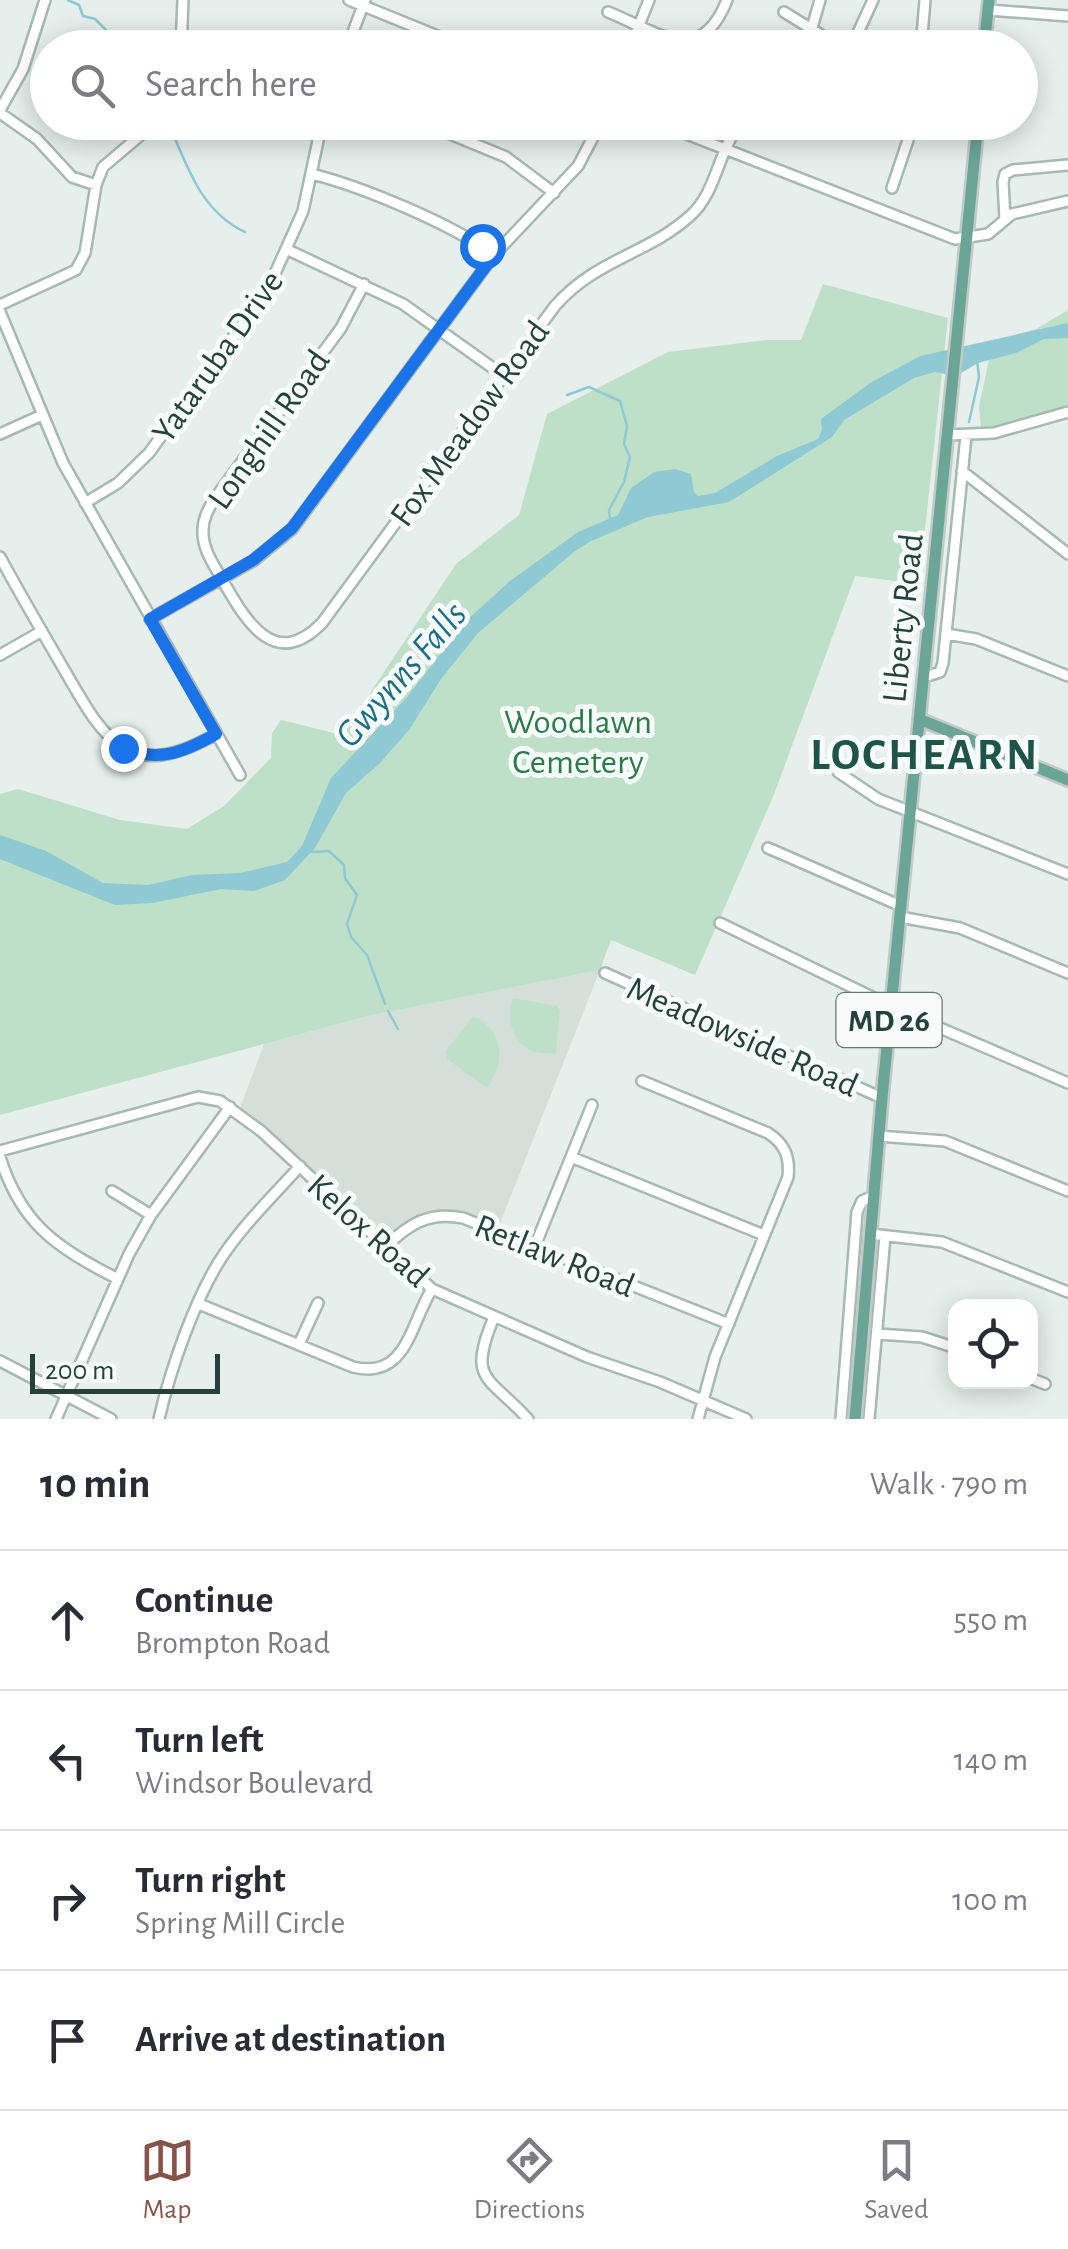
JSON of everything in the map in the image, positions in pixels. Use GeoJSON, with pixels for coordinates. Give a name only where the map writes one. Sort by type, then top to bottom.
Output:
{"type":"FeatureCollection","features":[{"type":"Feature","properties":{"kind":"main road"},"geometry":{"type":"LineString","coordinates":[[986,30],[988,5]]}},
{"type":"Feature","properties":{"kind":"main road","name":"Liberty Road"},"geometry":{"type":"LineString","coordinates":[[855,1419],[890,1005],[976,140]]}},
{"type":"Feature","properties":{"kind":"main road"},"geometry":{"type":"LineString","coordinates":[[919,719],[1068,780]]}},
{"type":"Feature","properties":{"kind":"street"},"geometry":{"type":"LineString","coordinates":[[36,30],[46,0]]}},
{"type":"Feature","properties":{"kind":"street"},"geometry":{"type":"LineString","coordinates":[[348,0],[426,30]]}},
{"type":"Feature","properties":{"kind":"street"},"geometry":{"type":"LineString","coordinates":[[637,30],[649,0]]}},
{"type":"Feature","properties":{"kind":"street"},"geometry":{"type":"LineString","coordinates":[[712,30],[728,0]]}},
{"type":"Feature","properties":{"kind":"street"},"geometry":{"type":"LineString","coordinates":[[811,30],[820,0]]}},
{"type":"Feature","properties":{"kind":"street"},"geometry":{"type":"LineString","coordinates":[[859,30],[872,0]]}},
{"type":"Feature","properties":{"kind":"street"},"geometry":{"type":"LineString","coordinates":[[923,30],[926,0]]}},
{"type":"Feature","properties":{"kind":"street"},"geometry":{"type":"LineString","coordinates":[[183,30],[186,2]]}},
{"type":"Feature","properties":{"kind":"street"},"geometry":{"type":"LineString","coordinates":[[353,30],[364,3]]}},
{"type":"Feature","properties":{"kind":"street"},"geometry":{"type":"LineString","coordinates":[[988,5],[1068,16]]}},
{"type":"Feature","properties":{"kind":"street"},"geometry":{"type":"LineString","coordinates":[[608,12],[654,30]]}},
{"type":"Feature","properties":{"kind":"street"},"geometry":{"type":"LineString","coordinates":[[784,12],[810,30]]}},
{"type":"Feature","properties":{"kind":"street"},"geometry":{"type":"LineString","coordinates":[[30,48],[0,111],[30,134]]}},
{"type":"Feature","properties":{"kind":"street"},"geometry":{"type":"LineString","coordinates":[[38,140],[72,177],[96,185]]}},
{"type":"Feature","properties":{"kind":"street"},"geometry":{"type":"LineString","coordinates":[[134,140],[110,159],[96,185],[85,254],[76,270],[0,308],[42,414],[85,503],[240,776]]}},
{"type":"Feature","properties":{"kind":"street","name":"Yataruba Drive"},"geometry":{"type":"LineString","coordinates":[[85,503],[118,484],[150,454],[258,305],[288,250],[319,140]]}},
{"type":"Feature","properties":{"kind":"street"},"geometry":{"type":"LineString","coordinates":[[465,140],[506,157],[554,194]]}},
{"type":"Feature","properties":{"kind":"street"},"geometry":{"type":"LineString","coordinates":[[150,619],[266,552],[292,528],[494,255],[578,166],[592,140]]}},
{"type":"Feature","properties":{"kind":"street"},"geometry":{"type":"LineString","coordinates":[[701,140],[955,238],[988,234],[1022,210],[1068,201]]}},
{"type":"Feature","properties":{"kind":"street","name":"Fox Meadow Road"},"geometry":{"type":"LineString","coordinates":[[222,579],[244,618],[262,636],[284,641],[310,633],[322,623],[555,306],[578,282],[690,216],[712,186],[732,140]]}},
{"type":"Feature","properties":{"kind":"street"},"geometry":{"type":"LineString","coordinates":[[892,188],[908,140]]}},
{"type":"Feature","properties":{"kind":"street"},"geometry":{"type":"LineString","coordinates":[[1005,219],[1006,174],[1012,170],[1068,165]]}},
{"type":"Feature","properties":{"kind":"street"},"geometry":{"type":"LineString","coordinates":[[312,174],[358,188],[466,237],[494,255]]}},
{"type":"Feature","properties":{"kind":"street"},"geometry":{"type":"LineString","coordinates":[[288,250],[403,304],[504,376]]}},
{"type":"Feature","properties":{"kind":"street","name":"Longhill Road"},"geometry":{"type":"LineString","coordinates":[[222,579],[203,539],[208,511],[341,328],[364,284]]}},
{"type":"Feature","properties":{"kind":"street"},"geometry":{"type":"LineString","coordinates":[[948,435],[994,433],[1068,412]]}},
{"type":"Feature","properties":{"kind":"street"},"geometry":{"type":"LineString","coordinates":[[0,434],[42,414]]}},
{"type":"Feature","properties":{"kind":"street"},"geometry":{"type":"LineString","coordinates":[[924,677],[942,668],[966,436]]}},
{"type":"Feature","properties":{"kind":"street"},"geometry":{"type":"LineString","coordinates":[[962,472],[1064,551],[1068,537]]}},
{"type":"Feature","properties":{"kind":"street"},"geometry":{"type":"LineString","coordinates":[[0,558],[91,717],[112,742],[135,753],[162,756],[184,752],[216,734]]}},
{"type":"Feature","properties":{"kind":"street"},"geometry":{"type":"LineString","coordinates":[[0,655],[42,632]]}},
{"type":"Feature","properties":{"kind":"street"},"geometry":{"type":"LineString","coordinates":[[946,634],[976,639],[1068,676]]}},
{"type":"Feature","properties":{"kind":"street"},"geometry":{"type":"LineString","coordinates":[[838,772],[870,795],[1068,874]]}},
{"type":"Feature","properties":{"kind":"street"},"geometry":{"type":"LineString","coordinates":[[768,848],[900,911],[973,932],[1068,974]]}},
{"type":"Feature","properties":{"kind":"street"},"geometry":{"type":"LineString","coordinates":[[720,923],[890,1005],[1068,1082]]}},
{"type":"Feature","properties":{"kind":"street","name":"Meadowside Road"},"geometry":{"type":"LineString","coordinates":[[605,973],[882,1098]]}},
{"type":"Feature","properties":{"kind":"street"},"geometry":{"type":"LineString","coordinates":[[642,1082],[768,1133],[780,1142],[788,1158],[788,1177],[729,1324],[698,1419]]}},
{"type":"Feature","properties":{"kind":"street"},"geometry":{"type":"LineString","coordinates":[[56,1419],[116,1278],[151,1215],[230,1107],[212,1097],[198,1097],[0,1154],[17,1200],[34,1224],[70,1254],[116,1278]]}},
{"type":"Feature","properties":{"kind":"street"},"geometry":{"type":"LineString","coordinates":[[535,1246],[592,1105]]}},
{"type":"Feature","properties":{"kind":"street","name":"Kelox Road"},"geometry":{"type":"LineString","coordinates":[[230,1107],[300,1166],[432,1290],[587,1358],[660,1382],[746,1419]]}},
{"type":"Feature","properties":{"kind":"street"},"geometry":{"type":"LineString","coordinates":[[878,1136],[945,1142],[1068,1190]]}},
{"type":"Feature","properties":{"kind":"street"},"geometry":{"type":"LineString","coordinates":[[571,1157],[764,1235]]}},
{"type":"Feature","properties":{"kind":"street"},"geometry":{"type":"LineString","coordinates":[[159,1419],[170,1377],[215,1269],[233,1241],[300,1166]]}},
{"type":"Feature","properties":{"kind":"street"},"geometry":{"type":"LineString","coordinates":[[112,1191],[151,1215]]}},
{"type":"Feature","properties":{"kind":"street"},"geometry":{"type":"LineString","coordinates":[[841,1419],[858,1212],[862,1201],[874,1196]]}},
{"type":"Feature","properties":{"kind":"street","name":"Retlaw Road"},"geometry":{"type":"LineString","coordinates":[[385,1247],[417,1221],[438,1215],[476,1222],[729,1324]]}},
{"type":"Feature","properties":{"kind":"street"},"geometry":{"type":"LineString","coordinates":[[870,1234],[951,1245],[1068,1292]]}},
{"type":"Feature","properties":{"kind":"street"},"geometry":{"type":"LineString","coordinates":[[870,1419],[886,1236]]}},
{"type":"Feature","properties":{"kind":"street"},"geometry":{"type":"LineString","coordinates":[[199,1304],[362,1369],[385,1366],[404,1348],[432,1290]]}},
{"type":"Feature","properties":{"kind":"street"},"geometry":{"type":"LineString","coordinates":[[299,1344],[318,1302]]}},
{"type":"Feature","properties":{"kind":"street"},"geometry":{"type":"LineString","coordinates":[[494,1318],[481,1351],[482,1370],[528,1419]]}},
{"type":"Feature","properties":{"kind":"street"},"geometry":{"type":"LineString","coordinates":[[877,1334],[922,1338],[948,1346]]}},
{"type":"Feature","properties":{"kind":"street"},"geometry":{"type":"LineString","coordinates":[[0,1361],[111,1419]]}},
{"type":"Feature","properties":{"kind":"street"},"geometry":{"type":"LineString","coordinates":[[1038,1381],[1045,1384]]}},
{"type":"Feature","properties":{"kind":"shaded area"},"geometry":{"type":"Polygon","coordinates":[[[600,970],[499,1226],[458,1211],[437,1210],[412,1218],[389,1236],[380,1237],[286,1146],[240,1108],[264,1044],[368,1016],[600,970]]]}},
{"type":"Feature","properties":{"kind":"green space","name":"Woodlawn Cemetery"},"geometry":{"type":"Polygon","coordinates":[[[823,284],[948,318],[919,584],[855,576],[773,797],[695,975],[611,940],[600,970],[368,1016],[0,1115],[0,794],[18,789],[120,820],[187,829],[224,806],[271,758],[272,733],[281,720],[342,735],[456,564],[519,515],[547,414],[668,352],[767,340],[801,340],[823,284]]]}},
{"type":"Feature","properties":{"kind":"green space"},"geometry":{"type":"Polygon","coordinates":[[[1068,310],[1068,405],[1001,426],[981,428],[979,406],[993,341],[1036,329],[1068,310]]]}},
{"type":"Feature","properties":{"kind":"green space"},"geometry":{"type":"Polygon","coordinates":[[[513,998],[557,1006],[560,1010],[556,1053],[533,1051],[517,1039],[510,1020],[513,998]]]}},
{"type":"Feature","properties":{"kind":"green space"},"geometry":{"type":"Polygon","coordinates":[[[473,1016],[491,1029],[499,1048],[497,1068],[487,1088],[447,1059],[446,1051],[473,1016]]]}},
{"type":"Feature","properties":{"kind":"water","name":"Gwynns Falls"},"geometry":{"type":"Polygon","coordinates":[[[1068,323],[1068,338],[1044,339],[961,373],[935,372],[914,378],[844,420],[832,437],[729,502],[648,517],[575,551],[478,633],[441,679],[409,730],[346,793],[315,848],[285,880],[254,891],[221,889],[152,903],[115,905],[0,859],[0,835],[46,851],[103,883],[148,885],[192,875],[240,873],[287,862],[302,846],[331,778],[407,697],[466,621],[510,581],[578,532],[618,515],[631,488],[654,472],[675,469],[691,474],[698,496],[715,493],[777,456],[818,439],[821,419],[870,383],[920,356],[1068,323]]]}},
{"type":"Feature","properties":{"kind":"waterway"},"geometry":{"type":"LineString","coordinates":[[68,0],[79,5],[83,16],[95,19],[106,30]]}},
{"type":"Feature","properties":{"kind":"waterway"},"geometry":{"type":"LineString","coordinates":[[176,140],[206,199],[245,232]]}},
{"type":"Feature","properties":{"kind":"waterway"},"geometry":{"type":"LineString","coordinates":[[969,422],[979,377],[977,360]]}},
{"type":"Feature","properties":{"kind":"waterway"},"geometry":{"type":"LineString","coordinates":[[567,395],[589,387],[620,401],[627,426],[624,444],[630,457],[624,482],[609,510],[610,519]]}},
{"type":"Feature","properties":{"kind":"waterway"},"geometry":{"type":"LineString","coordinates":[[312,852],[329,851],[344,865],[345,878],[357,895],[347,924],[351,937],[367,955],[385,1004]]}},
{"type":"Feature","properties":{"kind":"waterway"},"geometry":{"type":"LineString","coordinates":[[388,1011],[398,1029]]}},
{"type":"Feature","properties":{"kind":"district","name":"LOCHEARN"},"geometry":{"type":"Point","coordinates":[925,753]}},
{"type":"Feature","properties":{"kind":"route"},"geometry":{"type":"LineString","coordinates":[[123,748],[149,756],[173,755],[216,734],[150,619],[253,560],[292,528],[494,255],[482,246]]}}]}
